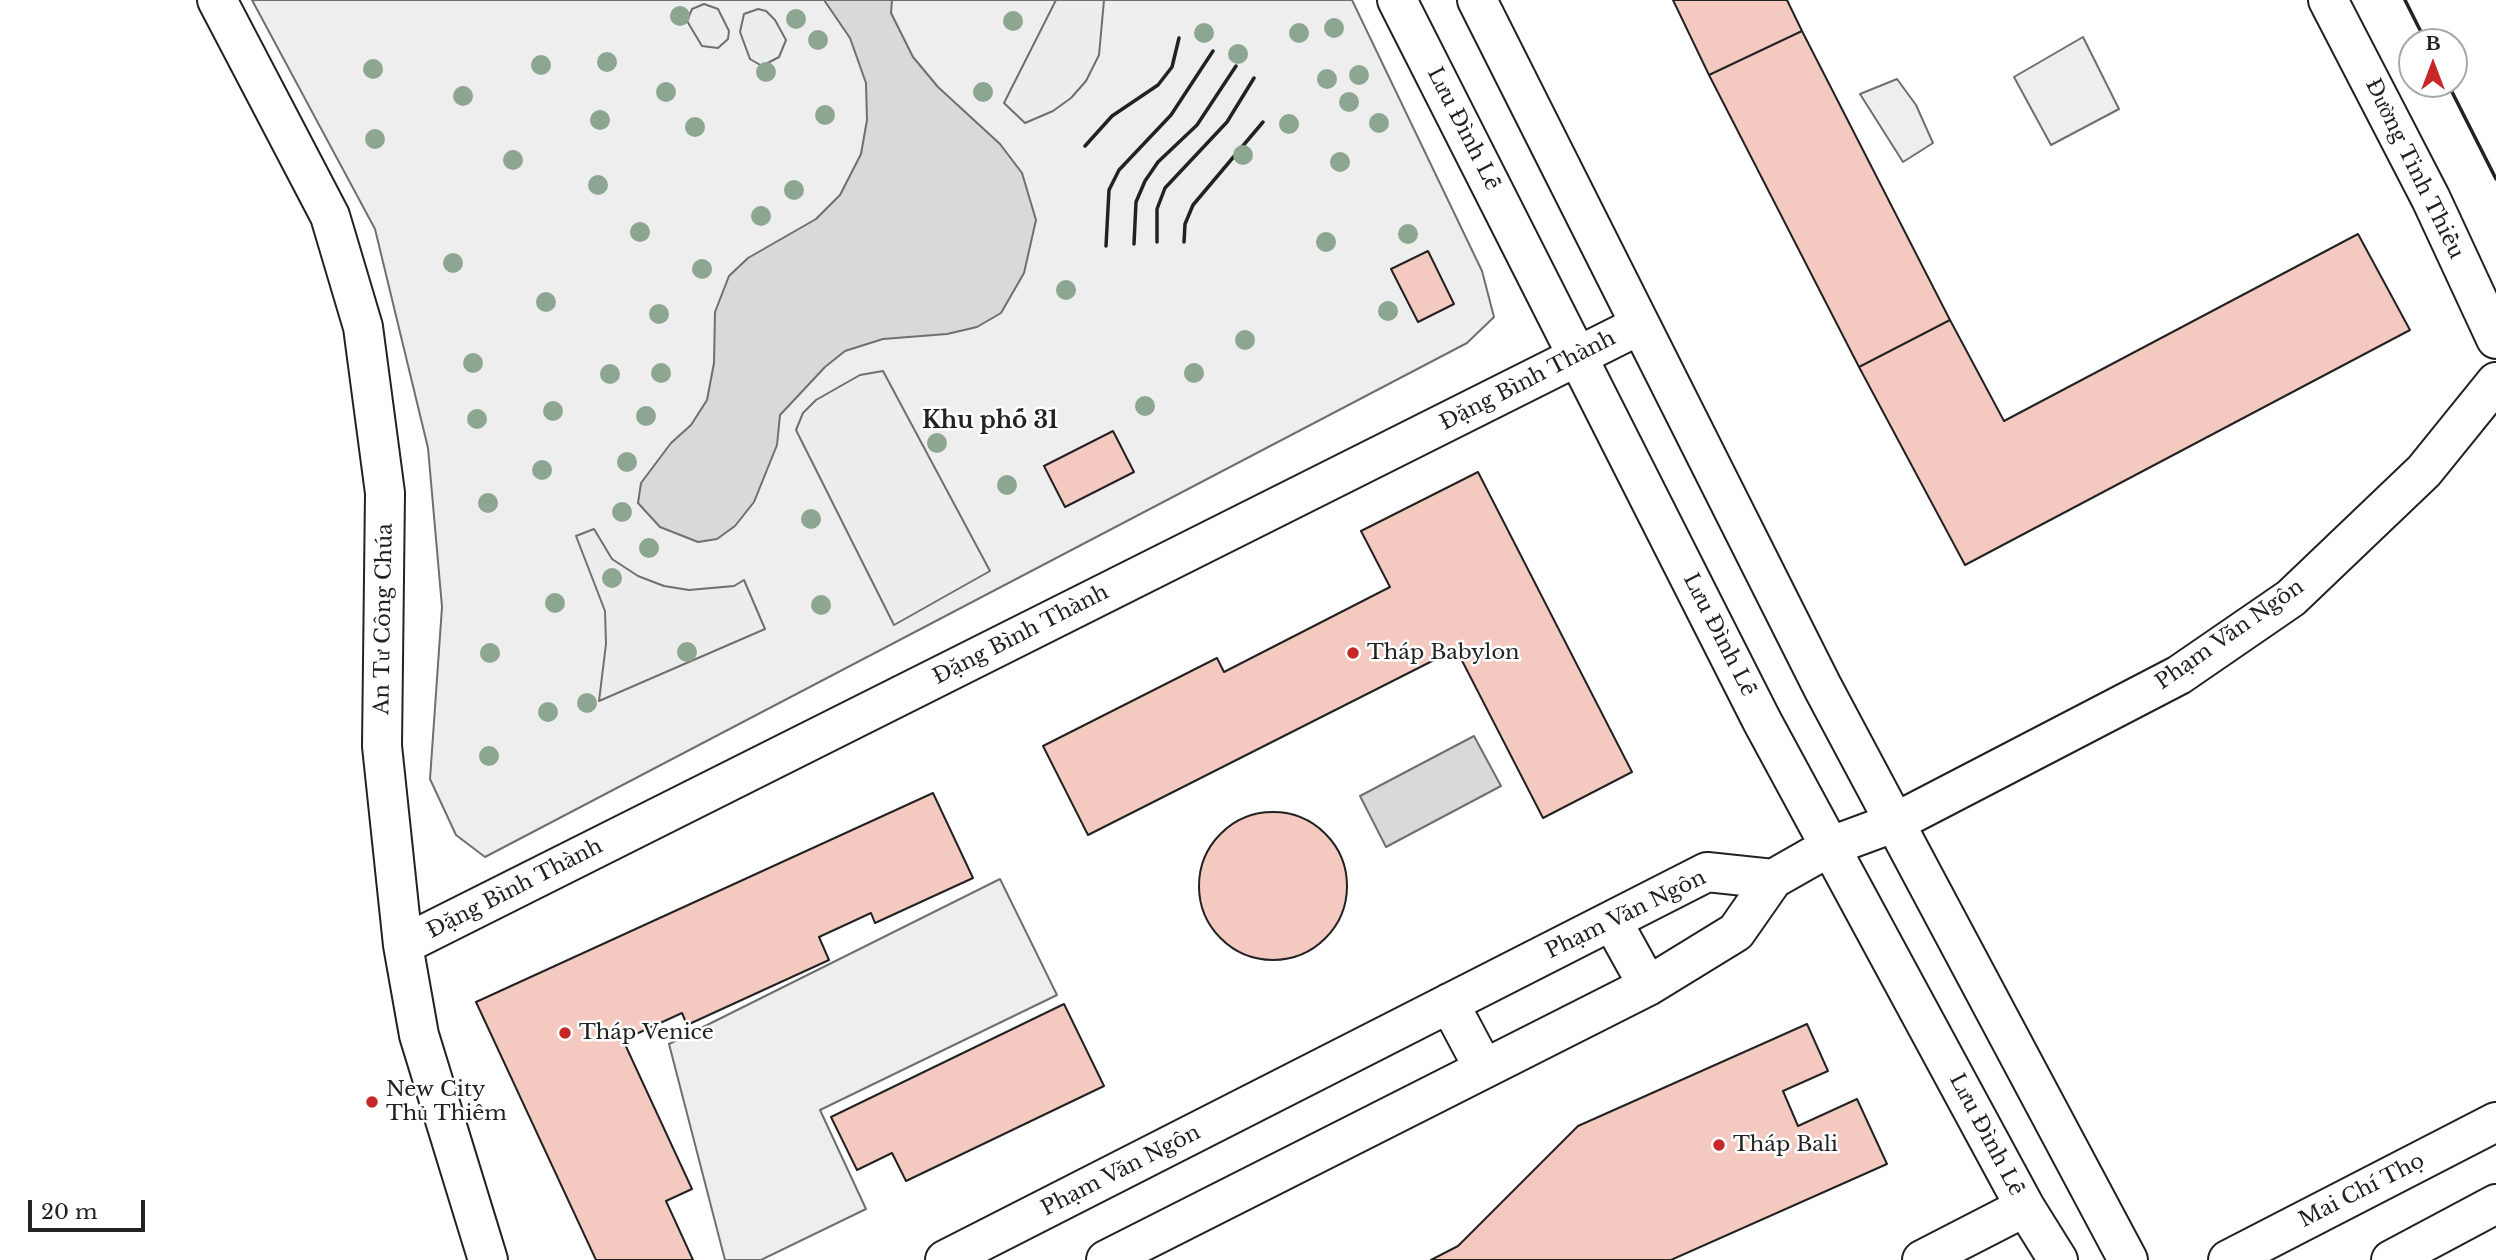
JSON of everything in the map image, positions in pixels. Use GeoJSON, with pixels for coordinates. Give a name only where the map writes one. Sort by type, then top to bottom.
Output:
{"type":"FeatureCollection","features":[{"type":"Feature","properties":{"kind":"main road","name":"An Tư Công Chúa"},"geometry":{"type":"LineString","coordinates":[[217,0],[330,216],[363,327],[385,493],[382,746],[403,945],[419,1035],[488,1260]]}},
{"type":"Feature","properties":{"kind":"main road","name":"Lưu Đình Lễ"},"geometry":{"type":"LineString","coordinates":[[1397,0],[1762,721],[2025,1207],[2058,1260]]}},
{"type":"Feature","properties":{"kind":"main road"},"geometry":{"type":"LineString","coordinates":[[1477,0],[1823,688],[2128,1260]]}},
{"type":"Feature","properties":{"kind":"main road","name":"Đường Tinh Thiều"},"geometry":{"type":"LineString","coordinates":[[2328,0],[2431,199],[2496,339]]}},
{"type":"Feature","properties":{"kind":"main road","name":"Đặng Bình Thành"},"geometry":{"type":"LineString","coordinates":[[403,945],[1640,325]]}},
{"type":"Feature","properties":{"kind":"main road","name":"Phạm Văn Ngôn"},"geometry":{"type":"LineString","coordinates":[[945,1260],[1707,872],[1773,878],[1831,846],[1896,822],[2179,675],[2291,598],[2424,471],[2496,382]]}},
{"type":"Feature","properties":{"kind":"main road"},"geometry":{"type":"LineString","coordinates":[[1107,1260],[1647,986],[1736,932],[1773,878]]}},
{"type":"Feature","properties":{"kind":"main road"},"geometry":{"type":"LineString","coordinates":[[1612,921],[1647,986]]}},
{"type":"Feature","properties":{"kind":"main road"},"geometry":{"type":"LineString","coordinates":[[1449,1003],[1484,1069]]}},
{"type":"Feature","properties":{"kind":"main road","name":"Mai Chí Thọ"},"geometry":{"type":"LineString","coordinates":[[2228,1260],[2496,1122]]}},
{"type":"Feature","properties":{"kind":"main road"},"geometry":{"type":"LineString","coordinates":[[2391,1260],[2496,1204]]}},
{"type":"Feature","properties":{"kind":"main road"},"geometry":{"type":"LineString","coordinates":[[1922,1260],[2025,1207]]}},
{"type":"Feature","properties":{"kind":"shaded area"},"geometry":{"type":"Polygon","coordinates":[[[252,0],[1352,0],[1482,271],[1494,317],[1467,343],[485,857],[456,835],[430,779],[442,607],[428,448],[375,229],[252,0]]]}},
{"type":"Feature","properties":{"kind":"shaded area"},"geometry":{"type":"Polygon","coordinates":[[[824,0],[892,0],[891,13],[913,57],[938,87],[1000,144],[1022,173],[1036,220],[1024,273],[1001,313],[977,327],[947,334],[883,339],[845,351],[825,367],[780,415],[777,445],[754,502],[735,526],[717,539],[698,542],[660,527],[638,503],[641,483],[671,443],[691,425],[707,400],[714,363],[715,312],[729,276],[748,258],[816,219],[840,195],[861,154],[867,120],[866,83],[850,38],[824,0]]]}},
{"type":"Feature","properties":{"kind":"shaded area"},"geometry":{"type":"Polygon","coordinates":[[[1056,0],[1104,0],[1099,55],[1086,81],[1071,98],[1053,111],[1025,123],[1004,103],[1056,0]]]}},
{"type":"Feature","properties":{"kind":"shaded area"},"geometry":{"type":"Polygon","coordinates":[[[704,4],[718,9],[729,31],[728,39],[718,48],[702,46],[687,21],[692,9],[704,4]]]}},
{"type":"Feature","properties":{"kind":"shaded area"},"geometry":{"type":"Polygon","coordinates":[[[758,9],[766,11],[775,20],[786,40],[779,57],[762,66],[750,59],[740,32],[744,14],[758,9]]]}},
{"type":"Feature","properties":{"kind":"shaded area"},"geometry":{"type":"Polygon","coordinates":[[[2083,37],[2119,109],[2051,145],[2014,77],[2083,37]]]}},
{"type":"Feature","properties":{"kind":"shaded area"},"geometry":{"type":"Polygon","coordinates":[[[1897,79],[1916,105],[1933,143],[1903,162],[1860,94],[1897,79]]]}},
{"type":"Feature","properties":{"kind":"shaded area"},"geometry":{"type":"Polygon","coordinates":[[[883,371],[990,571],[894,625],[796,430],[803,413],[816,400],[860,375],[883,371]]]}},
{"type":"Feature","properties":{"kind":"shaded area"},"geometry":{"type":"Polygon","coordinates":[[[594,529],[612,559],[638,576],[664,586],[689,590],[734,586],[744,580],[765,629],[599,701],[606,644],[605,611],[576,536],[594,529]]]}},
{"type":"Feature","properties":{"kind":"shaded area"},"geometry":{"type":"Polygon","coordinates":[[[1474,736],[1501,786],[1386,847],[1360,796],[1474,736]]]}},
{"type":"Feature","properties":{"kind":"shaded area"},"geometry":{"type":"Polygon","coordinates":[[[1000,879],[1057,995],[820,1110],[866,1209],[761,1260],[725,1260],[669,1044],[1000,879]]]}},
{"type":"Feature","properties":{"kind":"building"},"geometry":{"type":"Polygon","coordinates":[[[1673,0],[1787,0],[1802,31],[1709,75],[1673,0]]]}},
{"type":"Feature","properties":{"kind":"building"},"geometry":{"type":"Polygon","coordinates":[[[1802,31],[1950,320],[1859,367],[1709,75],[1802,31]]]}},
{"type":"Feature","properties":{"kind":"building"},"geometry":{"type":"Polygon","coordinates":[[[2358,234],[2410,330],[1965,565],[1859,367],[1950,320],[2004,421],[2358,234]]]}},
{"type":"Feature","properties":{"kind":"building"},"geometry":{"type":"Polygon","coordinates":[[[1428,251],[1454,304],[1418,322],[1391,269],[1428,251]]]}},
{"type":"Feature","properties":{"kind":"building"},"geometry":{"type":"Polygon","coordinates":[[[1113,431],[1134,472],[1065,507],[1044,466],[1113,431]]]}},
{"type":"Feature","properties":{"kind":"building","name":"Tháp Babylon"},"geometry":{"type":"Polygon","coordinates":[[[1478,472],[1632,772],[1543,818],[1456,649],[1088,835],[1043,746],[1217,658],[1224,672],[1390,587],[1361,531],[1478,472]]]}},
{"type":"Feature","properties":{"kind":"building","name":"Tháp Venice"},"geometry":{"type":"Polygon","coordinates":[[[933,793],[973,878],[875,923],[871,913],[819,937],[829,960],[687,1025],[682,1013],[623,1040],[692,1189],[666,1201],[693,1260],[596,1260],[476,1002],[933,793]]]}},
{"type":"Feature","properties":{"kind":"building"},"geometry":{"type":"Polygon","coordinates":[[[1273,812],[1301,818],[1325,834],[1341,858],[1347,886],[1341,914],[1325,938],[1301,954],[1273,960],[1245,954],[1221,938],[1205,914],[1199,886],[1205,858],[1221,834],[1245,818],[1273,812]]]}},
{"type":"Feature","properties":{"kind":"building"},"geometry":{"type":"Polygon","coordinates":[[[1064,1004],[1104,1086],[906,1181],[892,1153],[857,1170],[831,1117],[1064,1004]]]}},
{"type":"Feature","properties":{"kind":"building","name":"Tháp Bali"},"geometry":{"type":"Polygon","coordinates":[[[1807,1024],[1828,1071],[1783,1091],[1798,1126],[1857,1099],[1887,1164],[1671,1260],[1431,1260],[1458,1246],[1578,1126],[1807,1024]]]}},
{"type":"Feature","properties":{"kind":"wall"},"geometry":{"type":"LineString","coordinates":[[2405,0],[2419,28]]}},
{"type":"Feature","properties":{"kind":"wall"},"geometry":{"type":"LineString","coordinates":[[1085,146],[1112,116],[1158,85],[1172,67],[1179,38]]}},
{"type":"Feature","properties":{"kind":"wall"},"geometry":{"type":"LineString","coordinates":[[1106,246],[1109,190],[1119,170],[1171,115],[1213,51]]}},
{"type":"Feature","properties":{"kind":"wall"},"geometry":{"type":"LineString","coordinates":[[1134,244],[1136,202],[1145,181],[1158,162],[1197,125],[1236,66]]}},
{"type":"Feature","properties":{"kind":"wall"},"geometry":{"type":"LineString","coordinates":[[1157,242],[1157,209],[1165,188],[1227,122],[1254,78]]}},
{"type":"Feature","properties":{"kind":"wall"},"geometry":{"type":"LineString","coordinates":[[2455,98],[2496,179]]}},
{"type":"Feature","properties":{"kind":"wall"},"geometry":{"type":"LineString","coordinates":[[1184,242],[1185,224],[1193,205],[1263,122]]}},
{"type":"Feature","properties":{"kind":"place","name":"Tháp Babylon"},"geometry":{"type":"Point","coordinates":[1353,653]}},
{"type":"Feature","properties":{"kind":"place","name":"Tháp Venice"},"geometry":{"type":"Point","coordinates":[565,1033]}},
{"type":"Feature","properties":{"kind":"place","name":"New City Thủ Thiêm"},"geometry":{"type":"Point","coordinates":[372,1102]}},
{"type":"Feature","properties":{"kind":"place","name":"Tháp Bali"},"geometry":{"type":"Point","coordinates":[1719,1145]}},
{"type":"Feature","properties":{"kind":"district","name":"Khu phố 31"},"geometry":{"type":"Point","coordinates":[990,422]}}]}
